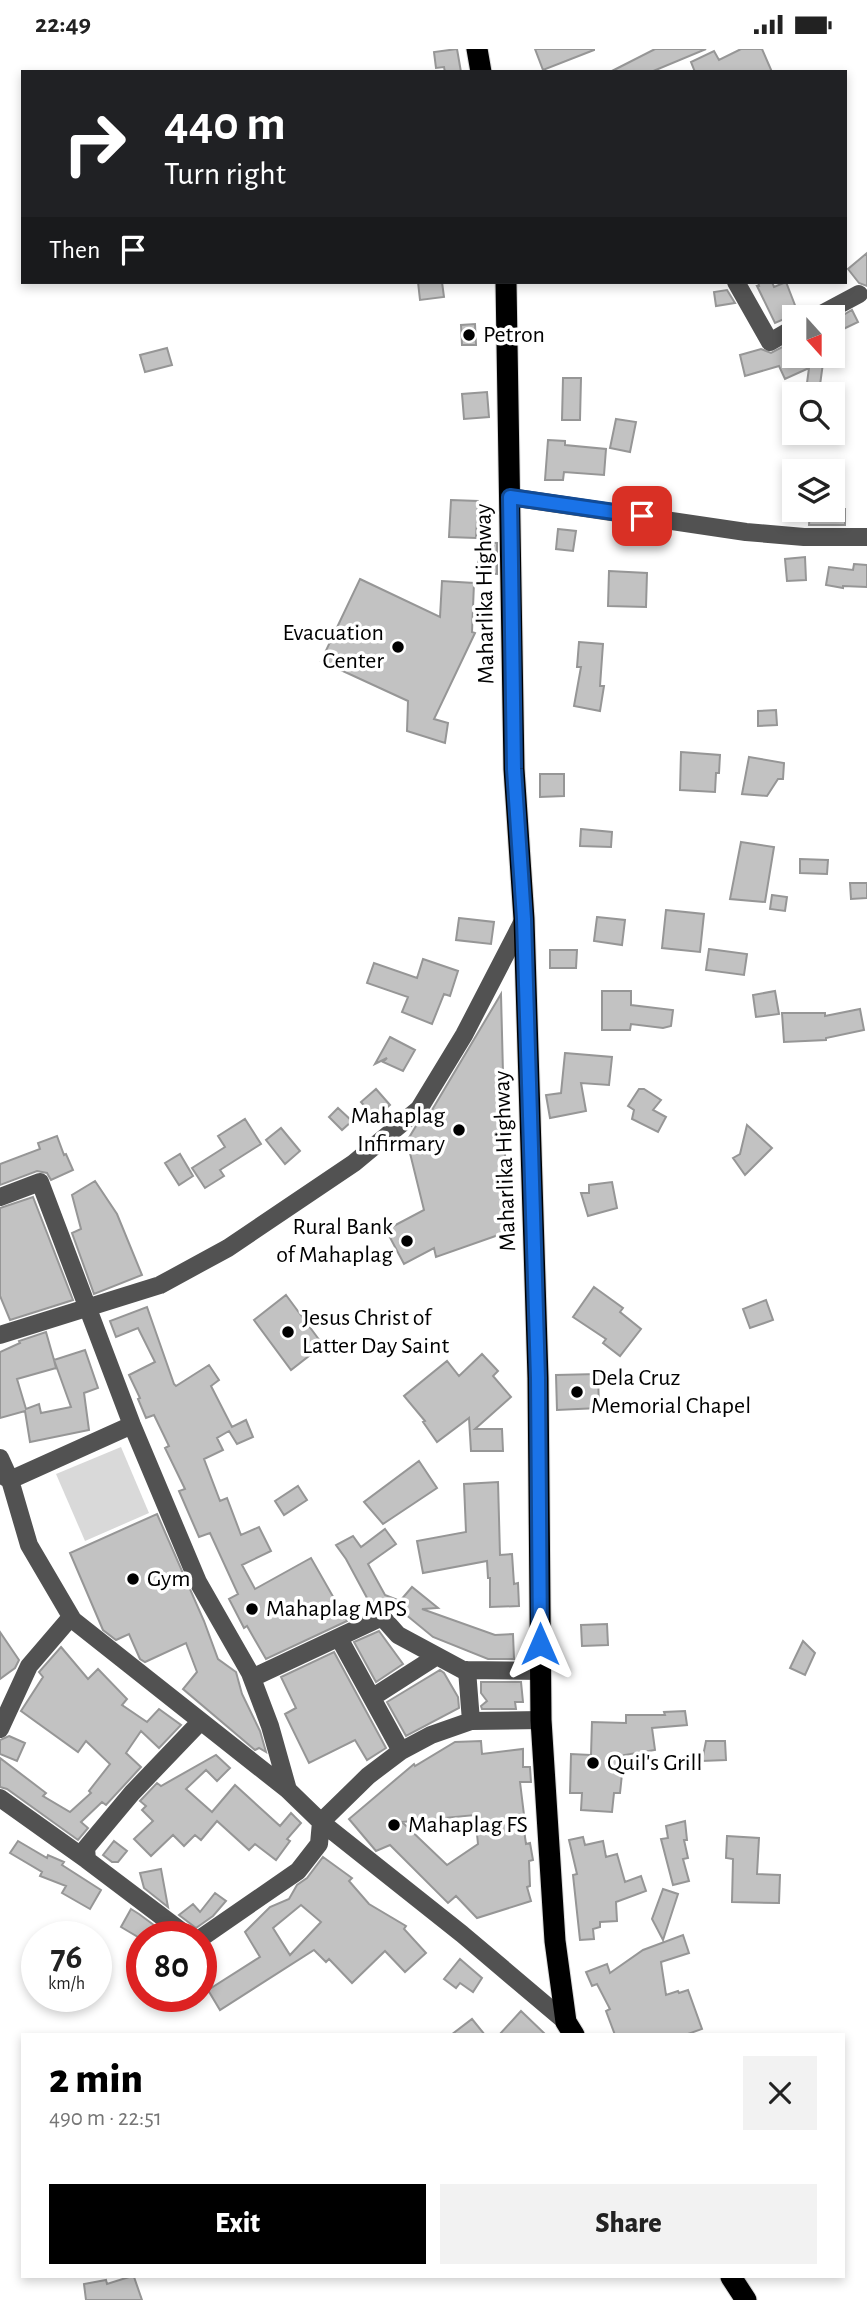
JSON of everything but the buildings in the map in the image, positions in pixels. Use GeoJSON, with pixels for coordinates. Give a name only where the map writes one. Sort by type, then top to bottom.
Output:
{"type":"FeatureCollection","features":[{"type":"Feature","properties":{"kind":"highway"},"geometry":{"type":"LineString","coordinates":[[477,49],[481,70]]}},
{"type":"Feature","properties":{"kind":"highway","name":"Maharlika Highway"},"geometry":{"type":"LineString","coordinates":[[506,284],[514,769],[524,919],[538,1378],[541,1720],[555,1941],[570,2029]]}},
{"type":"Feature","properties":{"kind":"highway"},"geometry":{"type":"LineString","coordinates":[[732,2278],[746,2300]]}},
{"type":"Feature","properties":{"kind":"street"},"geometry":{"type":"LineString","coordinates":[[737,284],[770,342],[782,335]]}},
{"type":"Feature","properties":{"kind":"street"},"geometry":{"type":"LineString","coordinates":[[838,305],[859,294]]}},
{"type":"Feature","properties":{"kind":"street"},"geometry":{"type":"LineString","coordinates":[[510,497],[746,532],[804,537],[867,537]]}},
{"type":"Feature","properties":{"kind":"street"},"geometry":{"type":"LineString","coordinates":[[0,1335],[160,1285],[228,1248],[354,1163],[419,1109],[464,1035],[524,919]]}},
{"type":"Feature","properties":{"kind":"street"},"geometry":{"type":"LineString","coordinates":[[0,1197],[40,1182],[132,1425],[198,1583],[252,1678],[270,1726],[288,1790]]}},
{"type":"Feature","properties":{"kind":"street"},"geometry":{"type":"LineString","coordinates":[[5,1477],[132,1425]]}},
{"type":"Feature","properties":{"kind":"street"},"geometry":{"type":"LineString","coordinates":[[0,1458],[29,1545],[71,1617],[288,1790],[321,1822],[462,1934],[570,2029]]}},
{"type":"Feature","properties":{"kind":"street"},"geometry":{"type":"LineString","coordinates":[[0,1729],[29,1666],[71,1617]]}},
{"type":"Feature","properties":{"kind":"street"},"geometry":{"type":"LineString","coordinates":[[252,1678],[382,1617],[398,1635],[467,1670],[541,1671]]}},
{"type":"Feature","properties":{"kind":"street"},"geometry":{"type":"LineString","coordinates":[[339,1638],[401,1751]]}},
{"type":"Feature","properties":{"kind":"street"},"geometry":{"type":"LineString","coordinates":[[373,1696],[437,1656]]}},
{"type":"Feature","properties":{"kind":"street"},"geometry":{"type":"LineString","coordinates":[[467,1670],[471,1721]]}},
{"type":"Feature","properties":{"kind":"street"},"geometry":{"type":"LineString","coordinates":[[217,1927],[298,1871],[319,1843],[321,1822],[368,1776],[401,1751],[431,1735],[471,1721],[541,1720]]}},
{"type":"Feature","properties":{"kind":"street"},"geometry":{"type":"LineString","coordinates":[[88,1860],[86,1848],[98,1833],[200,1722]]}},
{"type":"Feature","properties":{"kind":"street"},"geometry":{"type":"LineString","coordinates":[[0,1798],[88,1860],[167,1921]]}},
{"type":"Feature","properties":{"kind":"shaded area"},"geometry":{"type":"Polygon","coordinates":[[[121,1447],[149,1513],[85,1541],[56,1474],[121,1447]]]}},
{"type":"Feature","properties":{"kind":"place","name":"Petron"},"geometry":{"type":"Point","coordinates":[469,335]}},
{"type":"Feature","properties":{"kind":"place","name":"Evacuation Center"},"geometry":{"type":"Point","coordinates":[398,647]}},
{"type":"Feature","properties":{"kind":"place","name":"Mahaplag Infirmary"},"geometry":{"type":"Point","coordinates":[459,1130]}},
{"type":"Feature","properties":{"kind":"place","name":"Rural Bank of Mahaplag"},"geometry":{"type":"Point","coordinates":[407,1241]}},
{"type":"Feature","properties":{"kind":"place","name":"Jesus Christ of Latter Day Saint"},"geometry":{"type":"Point","coordinates":[288,1332]}},
{"type":"Feature","properties":{"kind":"place","name":"Dela Cruz Memorial Chapel"},"geometry":{"type":"Point","coordinates":[577,1392]}},
{"type":"Feature","properties":{"kind":"place","name":"Gym"},"geometry":{"type":"Point","coordinates":[133,1579]}},
{"type":"Feature","properties":{"kind":"place","name":"Mahaplag MPS"},"geometry":{"type":"Point","coordinates":[252,1609]}},
{"type":"Feature","properties":{"kind":"place","name":"Quil's Grill"},"geometry":{"type":"Point","coordinates":[593,1763]}},
{"type":"Feature","properties":{"kind":"place","name":"Mahaplag FS"},"geometry":{"type":"Point","coordinates":[394,1825]}},
{"type":"Feature","properties":{"kind":"route"},"geometry":{"type":"LineString","coordinates":[[540,1644],[538,1378],[524,919],[514,769],[510,497],[642,516]]}}]}
